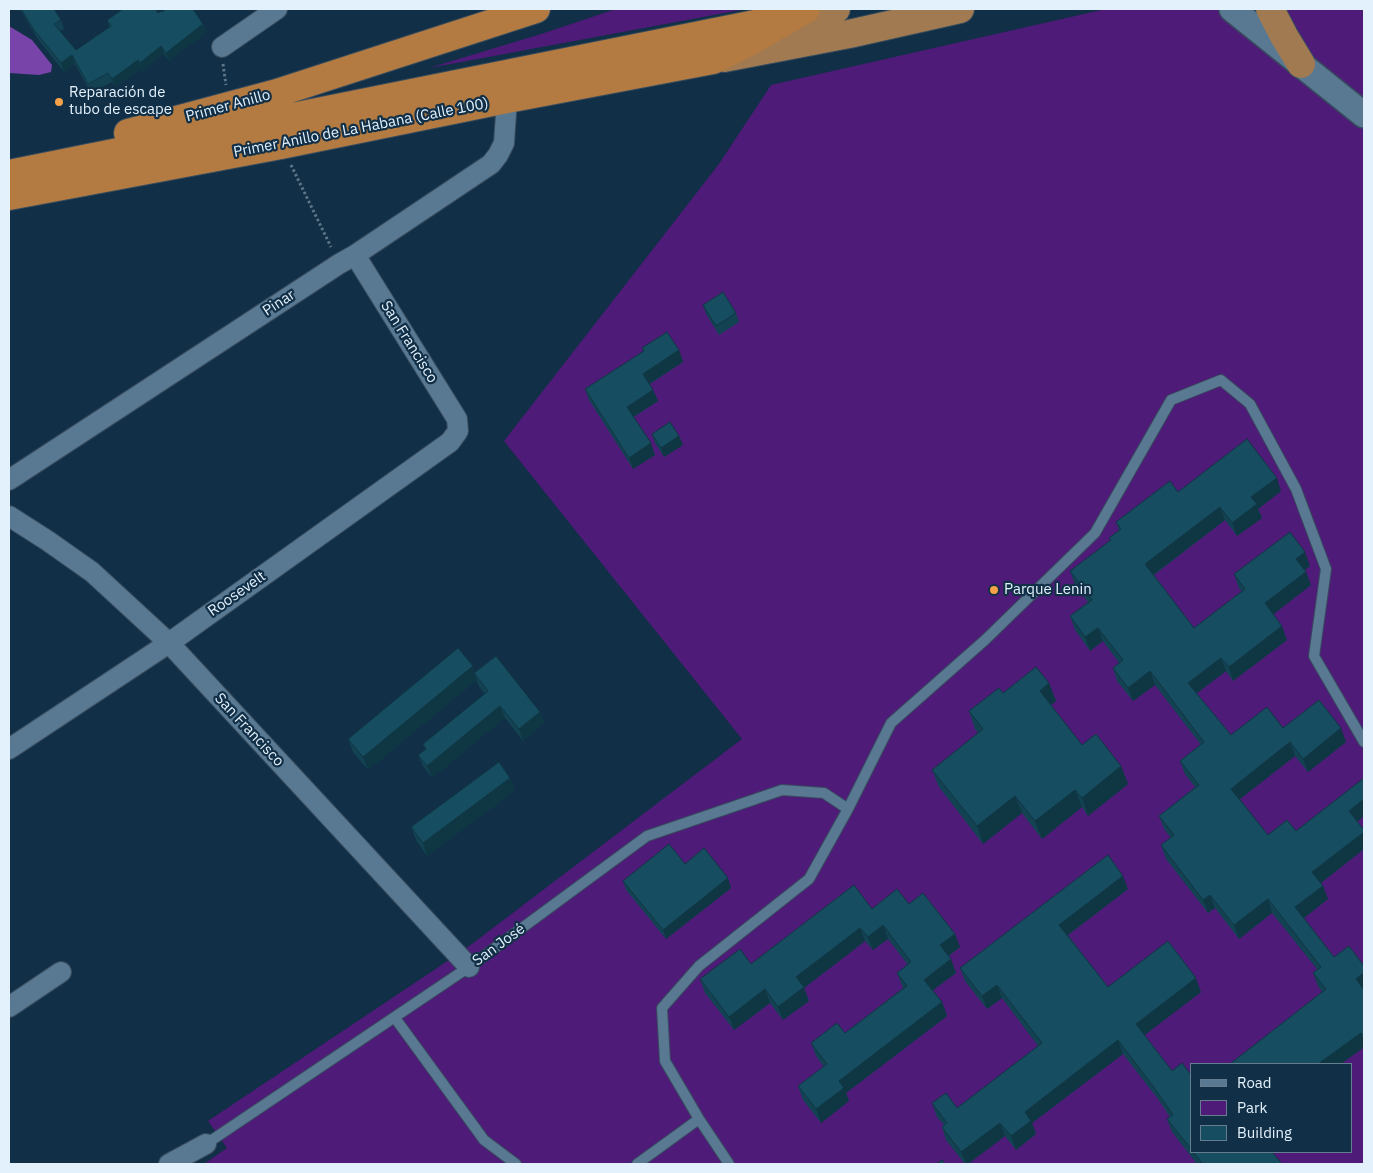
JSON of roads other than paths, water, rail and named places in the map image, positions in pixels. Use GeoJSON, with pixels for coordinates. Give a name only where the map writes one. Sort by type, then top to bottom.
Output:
{"type":"FeatureCollection","features":[{"type":"Feature","properties":{"kind":"highway","name":"Primer Anillo"},"geometry":{"type":"LineString","coordinates":[[9,165],[277,92],[536,9]]}},
{"type":"Feature","properties":{"kind":"highway"},"geometry":{"type":"LineString","coordinates":[[9,174],[800,13],[836,9]]}},
{"type":"Feature","properties":{"kind":"highway"},"geometry":{"type":"LineString","coordinates":[[713,60],[849,34],[960,9]]}},
{"type":"Feature","properties":{"kind":"highway"},"geometry":{"type":"LineString","coordinates":[[1270,9],[1301,64]]}},
{"type":"Feature","properties":{"kind":"highway","name":"Primer Anillo de La Habana (Calle 100)"},"geometry":{"type":"LineString","coordinates":[[9,196],[281,145],[507,99],[713,60],[800,13]]}},
{"type":"Feature","properties":{"kind":"street"},"geometry":{"type":"LineString","coordinates":[[222,47],[277,9]]}},
{"type":"Feature","properties":{"kind":"street"},"geometry":{"type":"LineString","coordinates":[[1232,9],[1364,115]]}},
{"type":"Feature","properties":{"kind":"street","name":"Pinar"},"geometry":{"type":"LineString","coordinates":[[9,480],[491,164],[504,144],[507,99]]}},
{"type":"Feature","properties":{"kind":"street","name":"San Francisco"},"geometry":{"type":"LineString","coordinates":[[347,260],[457,418],[458,431]]}},
{"type":"Feature","properties":{"kind":"street","name":"Roosevelt"},"geometry":{"type":"LineString","coordinates":[[9,749],[169,643],[450,442],[458,431]]}},
{"type":"Feature","properties":{"kind":"street","name":"San Francisco"},"geometry":{"type":"LineString","coordinates":[[9,516],[48,540],[92,572],[169,643],[469,967]]}},
{"type":"Feature","properties":{"kind":"street"},"geometry":{"type":"LineString","coordinates":[[9,1007],[61,972]]}},
{"type":"Feature","properties":{"kind":"street","name":"San José"},"geometry":{"type":"LineString","coordinates":[[169,1164],[206,1144]]}},
{"type":"Feature","properties":{"kind":"lane"},"geometry":{"type":"LineString","coordinates":[[730,1164],[699,1119],[665,1061],[662,1008],[699,966],[809,879],[848,809],[891,723],[985,640],[1095,533],[1171,400],[1221,380],[1250,404],[1296,489],[1326,569],[1314,656],[1364,742]]}},
{"type":"Feature","properties":{"kind":"lane","name":"San José"},"geometry":{"type":"LineString","coordinates":[[206,1144],[469,967],[647,836],[782,790],[824,793],[848,809]]}},
{"type":"Feature","properties":{"kind":"lane"},"geometry":{"type":"LineString","coordinates":[[395,1018],[484,1140],[516,1164]]}},
{"type":"Feature","properties":{"kind":"lane"},"geometry":{"type":"LineString","coordinates":[[637,1164],[699,1119]]}},
{"type":"Feature","properties":{"kind":"place","name":"Reparación de tubo de escape"},"geometry":{"type":"Point","coordinates":[59,102]}},
{"type":"Feature","properties":{"kind":"place","name":"Parque Lenin"},"geometry":{"type":"Point","coordinates":[994,590]}}]}
